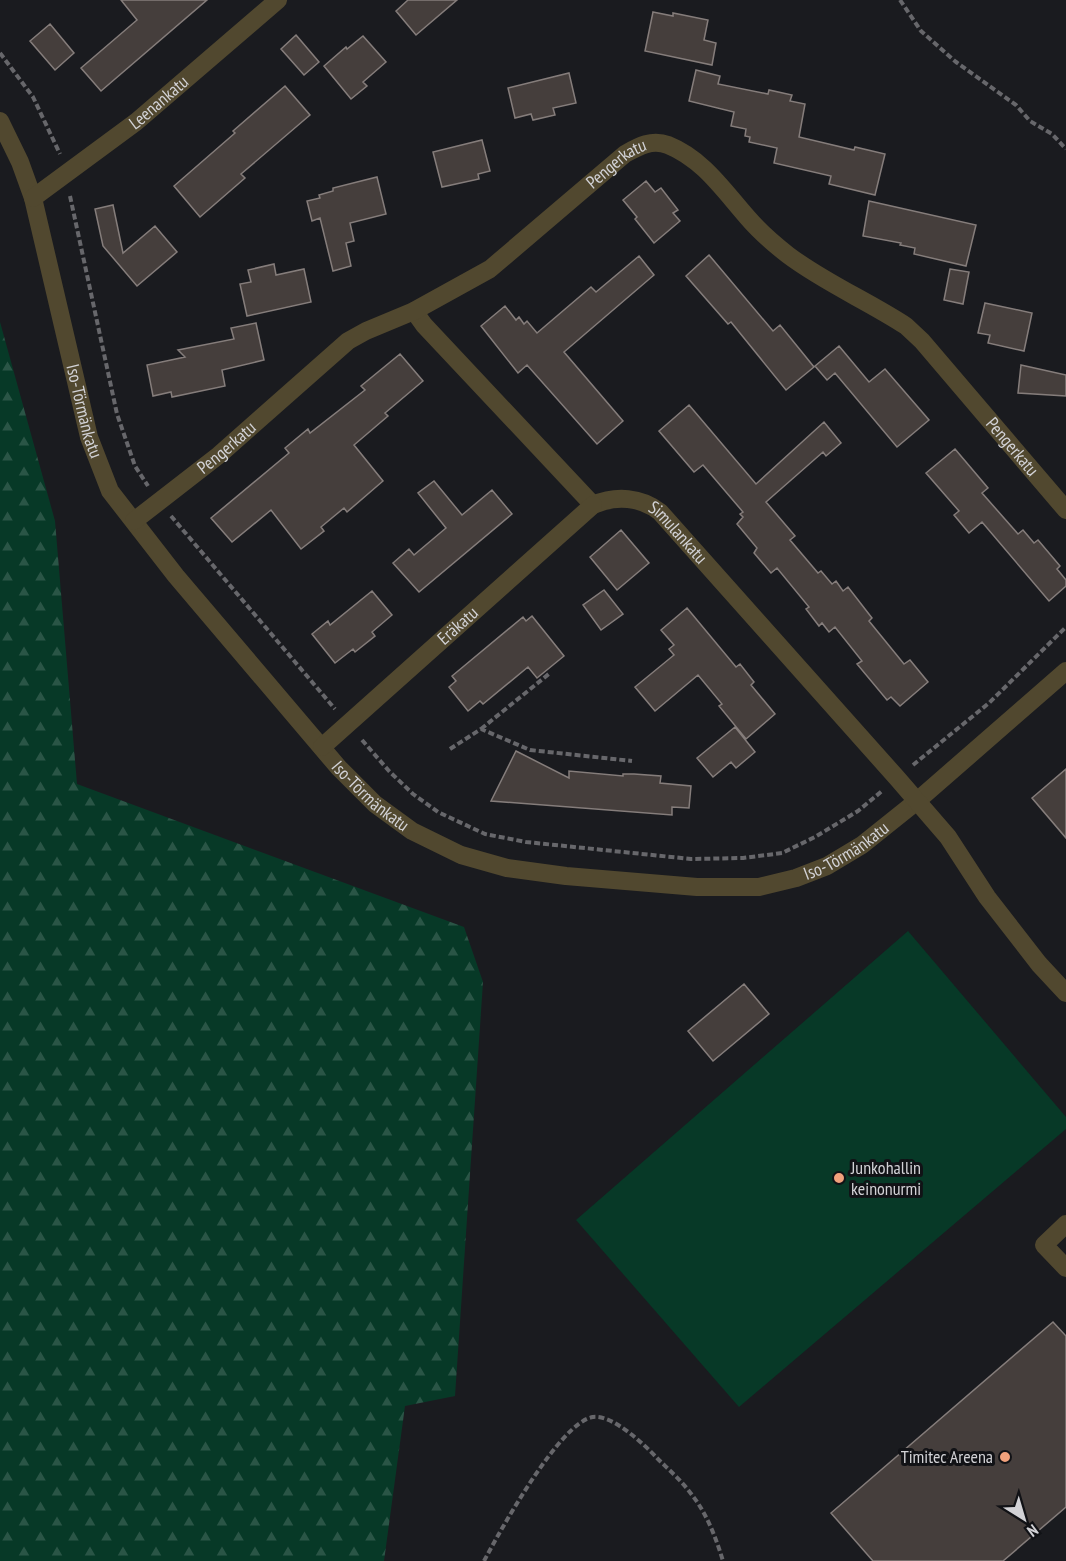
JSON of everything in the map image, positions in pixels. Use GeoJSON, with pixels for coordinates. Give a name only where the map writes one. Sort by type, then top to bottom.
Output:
{"type":"FeatureCollection","features":[{"type":"Feature","properties":{"kind":"street","name":"Leenankatu"},"geometry":{"type":"LineString","coordinates":[[33,198],[136,122],[278,0]]}},
{"type":"Feature","properties":{"kind":"street","name":"Iso-Törmänkatu"},"geometry":{"type":"LineString","coordinates":[[0,121],[20,162],[33,198],[89,437],[110,491],[176,576],[339,768],[375,804],[412,831],[461,855],[507,868],[566,876],[697,887],[759,886],[796,878],[826,866],[862,845],[917,801],[1066,671]]}},
{"type":"Feature","properties":{"kind":"street","name":"Pengerkatu"},"geometry":{"type":"LineString","coordinates":[[134,521],[158,500],[219,455],[348,341],[414,311],[490,269],[625,154],[639,146],[660,142],[700,165],[756,226],[789,256],[906,326],[922,341],[1066,510]]}},
{"type":"Feature","properties":{"kind":"street"},"geometry":{"type":"LineString","coordinates":[[414,311],[424,325],[594,505]]}},
{"type":"Feature","properties":{"kind":"street","name":"Simulankatu"},"geometry":{"type":"LineString","coordinates":[[594,505],[602,501],[640,500],[649,503],[660,512],[948,837],[987,897],[1039,964],[1066,993]]}},
{"type":"Feature","properties":{"kind":"street","name":"Eräkatu"},"geometry":{"type":"LineString","coordinates":[[322,747],[594,505]]}},
{"type":"Feature","properties":{"kind":"street"},"geometry":{"type":"LineString","coordinates":[[1066,1224],[1044,1245],[1066,1268]]}},
{"type":"Feature","properties":{"kind":"path"},"geometry":{"type":"LineString","coordinates":[[900,0],[921,31],[956,62],[1016,105],[1030,121],[1052,134],[1066,148]]}},
{"type":"Feature","properties":{"kind":"path"},"geometry":{"type":"LineString","coordinates":[[0,53],[33,97],[57,147],[117,414],[135,466],[158,500],[389,771],[413,794],[438,812],[485,834],[526,842],[691,859],[743,858],[782,853],[815,837],[858,811],[989,702],[1066,627]]}},
{"type":"Feature","properties":{"kind":"path"},"geometry":{"type":"LineString","coordinates":[[450,749],[481,729],[550,673]]}},
{"type":"Feature","properties":{"kind":"path"},"geometry":{"type":"LineString","coordinates":[[481,729],[530,750],[632,761]]}},
{"type":"Feature","properties":{"kind":"path"},"geometry":{"type":"LineString","coordinates":[[484,1561],[549,1454],[573,1428],[592,1417],[608,1418],[649,1450],[693,1495],[716,1536],[723,1561]]}},
{"type":"Feature","properties":{"kind":"green space"},"geometry":{"type":"Polygon","coordinates":[[[0,322],[55,521],[77,784],[464,927],[483,982],[455,1396],[405,1406],[384,1561],[0,1561],[0,322]]]}},
{"type":"Feature","properties":{"kind":"green space"},"geometry":{"type":"Polygon","coordinates":[[[908,931],[1066,1117],[1066,1129],[739,1407],[576,1220],[908,931]]]}},
{"type":"Feature","properties":{"kind":"building"},"geometry":{"type":"Polygon","coordinates":[[[121,0],[207,0],[101,91],[81,68],[137,20],[121,0]]]}},
{"type":"Feature","properties":{"kind":"building"},"geometry":{"type":"Polygon","coordinates":[[[408,0],[457,0],[416,35],[396,11],[408,0]]]}},
{"type":"Feature","properties":{"kind":"building"},"geometry":{"type":"Polygon","coordinates":[[[653,12],[673,16],[673,13],[708,20],[704,40],[716,43],[712,65],[645,51],[653,12]]]}},
{"type":"Feature","properties":{"kind":"building"},"geometry":{"type":"Polygon","coordinates":[[[50,24],[74,53],[55,70],[30,41],[50,24]]]}},
{"type":"Feature","properties":{"kind":"building"},"geometry":{"type":"Polygon","coordinates":[[[296,35],[319,62],[304,75],[281,49],[296,35]]]}},
{"type":"Feature","properties":{"kind":"building"},"geometry":{"type":"Polygon","coordinates":[[[363,36],[386,62],[363,82],[367,86],[351,99],[324,66],[363,36]]]}},
{"type":"Feature","properties":{"kind":"building"},"geometry":{"type":"Polygon","coordinates":[[[696,70],[720,76],[718,84],[768,94],[769,90],[792,95],[790,101],[805,104],[799,137],[854,150],[855,147],[885,154],[875,195],[829,184],[831,176],[774,163],[777,148],[749,142],[750,137],[745,136],[746,129],[731,126],[734,112],[689,101],[696,70]]]}},
{"type":"Feature","properties":{"kind":"building"},"geometry":{"type":"Polygon","coordinates":[[[569,73],[576,103],[553,108],[555,115],[533,120],[531,114],[515,118],[508,88],[569,73]]]}},
{"type":"Feature","properties":{"kind":"building"},"geometry":{"type":"Polygon","coordinates":[[[285,86],[310,115],[241,174],[245,178],[200,217],[174,186],[285,86]]]}},
{"type":"Feature","properties":{"kind":"building"},"geometry":{"type":"Polygon","coordinates":[[[482,140],[490,171],[478,174],[479,179],[442,187],[433,152],[482,140]]]}},
{"type":"Feature","properties":{"kind":"building"},"geometry":{"type":"Polygon","coordinates":[[[377,177],[386,214],[350,223],[354,241],[346,243],[351,266],[333,271],[320,218],[312,221],[307,201],[320,198],[319,195],[333,191],[333,188],[377,177]]]}},
{"type":"Feature","properties":{"kind":"building"},"geometry":{"type":"Polygon","coordinates":[[[646,181],[655,192],[661,188],[678,210],[673,213],[680,221],[654,243],[623,200],[646,181]]]}},
{"type":"Feature","properties":{"kind":"building"},"geometry":{"type":"Polygon","coordinates":[[[869,201],[976,225],[966,266],[914,254],[915,248],[900,245],[901,243],[863,236],[869,201]]]}},
{"type":"Feature","properties":{"kind":"building"},"geometry":{"type":"Polygon","coordinates":[[[113,205],[123,253],[155,226],[177,252],[137,286],[103,246],[95,209],[113,205]]]}},
{"type":"Feature","properties":{"kind":"building"},"geometry":{"type":"Polygon","coordinates":[[[709,255],[773,331],[780,325],[814,367],[786,390],[731,322],[728,324],[686,276],[709,255]]]}},
{"type":"Feature","properties":{"kind":"building"},"geometry":{"type":"Polygon","coordinates":[[[639,256],[654,275],[564,352],[623,421],[597,444],[527,365],[518,373],[481,326],[505,306],[516,320],[519,317],[524,324],[527,321],[537,333],[591,287],[596,292],[639,256]]]}},
{"type":"Feature","properties":{"kind":"building"},"geometry":{"type":"Polygon","coordinates":[[[274,264],[276,275],[304,269],[311,302],[247,316],[240,284],[251,282],[248,270],[274,264]]]}},
{"type":"Feature","properties":{"kind":"building"},"geometry":{"type":"Polygon","coordinates":[[[950,269],[969,272],[963,304],[944,300],[950,269]]]}},
{"type":"Feature","properties":{"kind":"building"},"geometry":{"type":"Polygon","coordinates":[[[985,303],[1032,313],[1024,351],[988,343],[990,335],[978,333],[985,303]]]}},
{"type":"Feature","properties":{"kind":"building"},"geometry":{"type":"Polygon","coordinates":[[[256,323],[264,360],[222,370],[225,386],[172,397],[171,392],[153,396],[147,365],[185,357],[178,350],[234,339],[231,328],[256,323]]]}},
{"type":"Feature","properties":{"kind":"building"},"geometry":{"type":"Polygon","coordinates":[[[839,346],[869,382],[885,369],[929,420],[897,447],[835,373],[827,380],[815,366],[839,346]]]}},
{"type":"Feature","properties":{"kind":"building"},"geometry":{"type":"Polygon","coordinates":[[[400,354],[423,381],[385,413],[388,416],[354,445],[383,481],[347,512],[344,508],[321,527],[324,531],[301,549],[271,510],[232,542],[211,518],[289,453],[285,448],[308,429],[310,433],[365,390],[361,386],[400,354]]]}},
{"type":"Feature","properties":{"kind":"building"},"geometry":{"type":"Polygon","coordinates":[[[1021,365],[1066,375],[1066,396],[1018,393],[1021,365]]]}},
{"type":"Feature","properties":{"kind":"building"},"geometry":{"type":"Polygon","coordinates":[[[689,405],[756,484],[824,422],[841,443],[826,456],[823,452],[766,502],[795,536],[790,540],[818,573],[821,571],[832,584],[836,581],[843,591],[848,587],[872,618],[869,621],[904,664],[910,660],[928,682],[900,706],[891,697],[887,700],[857,664],[862,661],[835,627],[829,632],[822,623],[819,626],[806,609],[809,607],[777,568],[771,573],[754,553],[757,548],[737,524],[743,517],[740,514],[743,512],[703,465],[694,472],[659,431],[689,405]]]}},
{"type":"Feature","properties":{"kind":"building"},"geometry":{"type":"Polygon","coordinates":[[[955,449],[988,488],[982,493],[1018,534],[1023,530],[1034,543],[1038,540],[1060,566],[1057,569],[1066,580],[1066,586],[1049,601],[982,522],[969,533],[954,515],[959,511],[926,473],[955,449]]]}},
{"type":"Feature","properties":{"kind":"building"},"geometry":{"type":"Polygon","coordinates":[[[434,481],[462,515],[492,490],[512,514],[419,592],[393,563],[409,549],[414,555],[446,528],[418,493],[434,481]]]}},
{"type":"Feature","properties":{"kind":"building"},"geometry":{"type":"Polygon","coordinates":[[[621,530],[649,563],[617,590],[590,557],[621,530]]]}},
{"type":"Feature","properties":{"kind":"building"},"geometry":{"type":"Polygon","coordinates":[[[604,590],[623,614],[601,630],[583,605],[604,590]]]}},
{"type":"Feature","properties":{"kind":"building"},"geometry":{"type":"Polygon","coordinates":[[[372,591],[392,615],[372,632],[375,636],[355,652],[353,649],[335,663],[312,634],[328,621],[330,625],[372,591]]]}},
{"type":"Feature","properties":{"kind":"building"},"geometry":{"type":"Polygon","coordinates":[[[687,608],[736,667],[740,664],[754,682],[751,685],[775,714],[746,739],[698,675],[655,711],[635,687],[674,655],[669,649],[674,645],[661,630],[687,608]]]}},
{"type":"Feature","properties":{"kind":"building"},"geometry":{"type":"Polygon","coordinates":[[[532,616],[564,656],[537,678],[528,667],[483,704],[480,701],[468,711],[449,687],[456,681],[452,676],[523,617],[526,621],[532,616]]]}},
{"type":"Feature","properties":{"kind":"building"},"geometry":{"type":"Polygon","coordinates":[[[735,727],[755,752],[736,768],[731,762],[713,777],[697,758],[735,727]]]}},
{"type":"Feature","properties":{"kind":"building"},"geometry":{"type":"Polygon","coordinates":[[[516,751],[569,778],[569,771],[623,776],[623,774],[634,774],[661,776],[660,783],[691,786],[689,808],[672,807],[672,815],[491,801],[516,751]]]}},
{"type":"Feature","properties":{"kind":"building"},"geometry":{"type":"Polygon","coordinates":[[[1066,769],[1066,838],[1032,798],[1066,769]]]}},
{"type":"Feature","properties":{"kind":"building"},"geometry":{"type":"Polygon","coordinates":[[[744,984],[769,1014],[713,1061],[688,1031],[744,984]]]}},
{"type":"Feature","properties":{"kind":"building"},"geometry":{"type":"Polygon","coordinates":[[[1053,1322],[1066,1336],[1066,1507],[1003,1561],[873,1561],[831,1513],[1053,1322]]]}},
{"type":"Feature","properties":{"kind":"place","name":"Junkohallin keinonurmi"},"geometry":{"type":"Point","coordinates":[839,1178]}},
{"type":"Feature","properties":{"kind":"place","name":"Timitec Areena"},"geometry":{"type":"Point","coordinates":[1005,1457]}}]}
